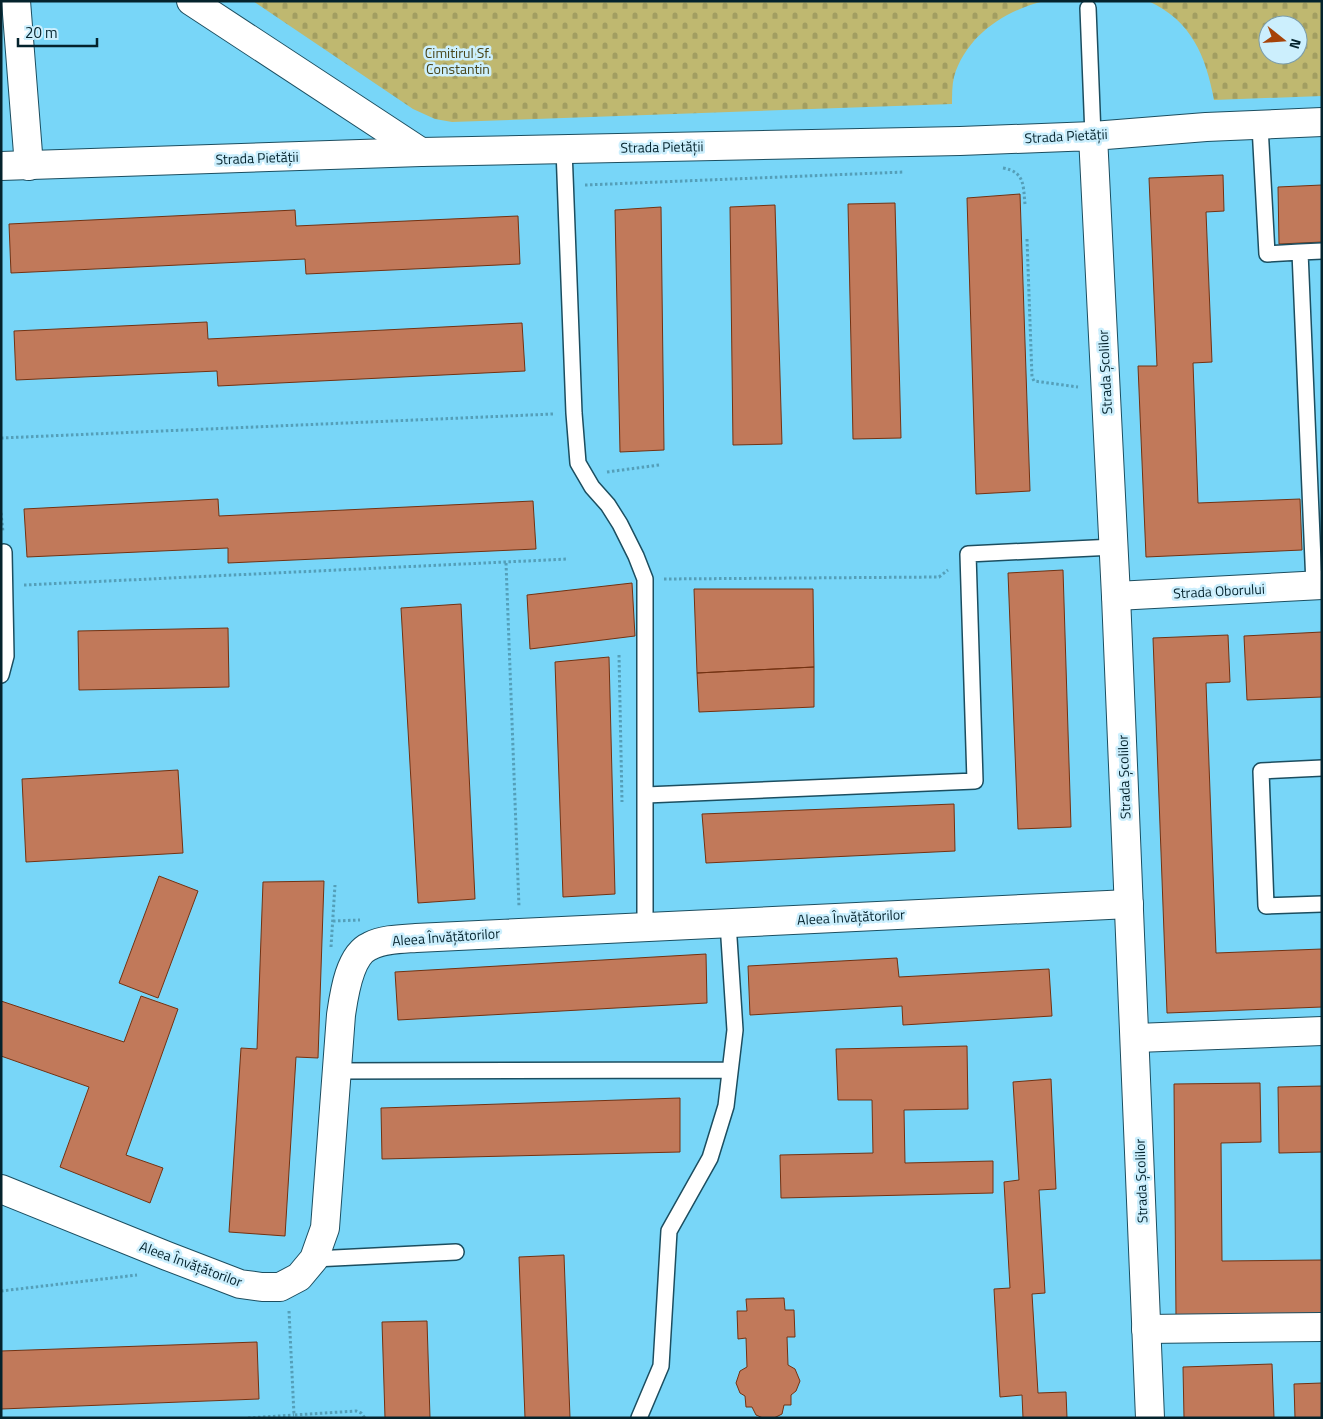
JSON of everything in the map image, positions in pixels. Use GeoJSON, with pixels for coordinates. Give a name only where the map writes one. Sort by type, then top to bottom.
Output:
{"type":"FeatureCollection","features":[{"type":"Feature","properties":{"kind":"street"},"geometry":{"type":"LineString","coordinates":[[16,1],[29,166]]}},
{"type":"Feature","properties":{"kind":"street"},"geometry":{"type":"LineString","coordinates":[[191,1],[422,152]]}},
{"type":"Feature","properties":{"kind":"street","name":"Strada Pietății"},"geometry":{"type":"LineString","coordinates":[[1,166],[422,152],[960,141],[1093,136],[1206,127],[1322,122]]}},
{"type":"Feature","properties":{"kind":"street","name":"Strada Școlilor"},"geometry":{"type":"LineString","coordinates":[[1093,136],[1136,1038],[1150,1418]]}},
{"type":"Feature","properties":{"kind":"street","name":"Strada Oborului"},"geometry":{"type":"LineString","coordinates":[[1116,596],[1318,585]]}},
{"type":"Feature","properties":{"kind":"street","name":"Aleea Învățătorilor"},"geometry":{"type":"LineString","coordinates":[[1,1189],[240,1284],[280,1287],[299,1277],[314,1259],[325,1228],[341,1015],[347,980],[355,960],[368,946],[385,941],[416,938],[1129,904]]}},
{"type":"Feature","properties":{"kind":"street"},"geometry":{"type":"LineString","coordinates":[[1136,1038],[1322,1031]]}},
{"type":"Feature","properties":{"kind":"street"},"geometry":{"type":"LineString","coordinates":[[1146,1329],[1322,1327]]}},
{"type":"Feature","properties":{"kind":"lane"},"geometry":{"type":"LineString","coordinates":[[1088,8],[1093,136]]}},
{"type":"Feature","properties":{"kind":"lane"},"geometry":{"type":"LineString","coordinates":[[1260,126],[1267,254],[1322,251]]}},
{"type":"Feature","properties":{"kind":"lane"},"geometry":{"type":"LineString","coordinates":[[564,149],[574,413],[578,463],[592,487],[608,505],[620,524],[645,579],[645,927]]}},
{"type":"Feature","properties":{"kind":"lane"},"geometry":{"type":"LineString","coordinates":[[1300,252],[1318,585]]}},
{"type":"Feature","properties":{"kind":"lane"},"geometry":{"type":"LineString","coordinates":[[646,795],[975,781],[968,554],[1114,547]]}},
{"type":"Feature","properties":{"kind":"lane"},"geometry":{"type":"LineString","coordinates":[[1,676],[6,656],[4,552]]}},
{"type":"Feature","properties":{"kind":"lane"},"geometry":{"type":"LineString","coordinates":[[1322,768],[1261,771],[1266,906],[1322,904]]}},
{"type":"Feature","properties":{"kind":"lane"},"geometry":{"type":"LineString","coordinates":[[639,1418],[661,1366],[669,1231],[710,1158],[726,1106],[735,1030],[728,922]]}},
{"type":"Feature","properties":{"kind":"lane"},"geometry":{"type":"LineString","coordinates":[[336,1071],[730,1070]]}},
{"type":"Feature","properties":{"kind":"lane"},"geometry":{"type":"LineString","coordinates":[[314,1259],[456,1252]]}},
{"type":"Feature","properties":{"kind":"path"},"geometry":{"type":"LineString","coordinates":[[1000,168],[1010,170],[1020,176],[1023,182],[1025,204]]}},
{"type":"Feature","properties":{"kind":"path"},"geometry":{"type":"LineString","coordinates":[[579,189],[587,184],[912,171]]}},
{"type":"Feature","properties":{"kind":"path"},"geometry":{"type":"LineString","coordinates":[[1027,239],[1032,377],[1037,381],[1076,386],[1082,392]]}},
{"type":"Feature","properties":{"kind":"path"},"geometry":{"type":"LineString","coordinates":[[1,438],[574,413]]}},
{"type":"Feature","properties":{"kind":"path"},"geometry":{"type":"LineString","coordinates":[[603,472],[659,465]]}},
{"type":"Feature","properties":{"kind":"path"},"geometry":{"type":"LineString","coordinates":[[645,579],[939,577],[968,554]]}},
{"type":"Feature","properties":{"kind":"path"},"geometry":{"type":"LineString","coordinates":[[5,586],[568,559]]}},
{"type":"Feature","properties":{"kind":"path"},"geometry":{"type":"LineString","coordinates":[[506,563],[519,915]]}},
{"type":"Feature","properties":{"kind":"path"},"geometry":{"type":"LineString","coordinates":[[619,655],[622,811]]}},
{"type":"Feature","properties":{"kind":"path"},"geometry":{"type":"LineString","coordinates":[[330,950],[335,885]]}},
{"type":"Feature","properties":{"kind":"path"},"geometry":{"type":"LineString","coordinates":[[332,921],[362,920]]}},
{"type":"Feature","properties":{"kind":"path"},"geometry":{"type":"LineString","coordinates":[[1,1291],[134,1275]]}},
{"type":"Feature","properties":{"kind":"path"},"geometry":{"type":"LineString","coordinates":[[288,1306],[294,1415]]}},
{"type":"Feature","properties":{"kind":"path"},"geometry":{"type":"LineString","coordinates":[[248,1418],[356,1411],[365,1418]]}},
{"type":"Feature","properties":{"kind":"green space","name":"Cimitirul Sf. Constantin"},"geometry":{"type":"Polygon","coordinates":[[[253,1],[1045,1],[1030,5],[1002,18],[978,37],[960,62],[954,77],[952,104],[452,122],[435,119],[413,109],[253,1]]]}},
{"type":"Feature","properties":{"kind":"green space"},"geometry":{"type":"Polygon","coordinates":[[[1148,1],[1322,1],[1322,96],[1214,100],[1201,54],[1186,29],[1175,18],[1148,1]]]}},
{"type":"Feature","properties":{"kind":"building"},"geometry":{"type":"Polygon","coordinates":[[[1223,175],[1224,211],[1206,212],[1212,362],[1193,363],[1198,503],[1300,499],[1302,550],[1146,557],[1138,366],[1157,366],[1149,178],[1223,175]]]}},
{"type":"Feature","properties":{"kind":"building"},"geometry":{"type":"Polygon","coordinates":[[[1322,185],[1322,242],[1279,244],[1278,187],[1322,185]]]}},
{"type":"Feature","properties":{"kind":"building"},"geometry":{"type":"Polygon","coordinates":[[[1020,194],[1030,491],[976,494],[967,198],[1020,194]]]}},
{"type":"Feature","properties":{"kind":"building"},"geometry":{"type":"Polygon","coordinates":[[[895,203],[901,438],[853,439],[848,204],[895,203]]]}},
{"type":"Feature","properties":{"kind":"building"},"geometry":{"type":"Polygon","coordinates":[[[775,205],[782,444],[733,445],[730,207],[775,205]]]}},
{"type":"Feature","properties":{"kind":"building"},"geometry":{"type":"Polygon","coordinates":[[[661,207],[664,450],[620,452],[615,210],[661,207]]]}},
{"type":"Feature","properties":{"kind":"building"},"geometry":{"type":"Polygon","coordinates":[[[295,210],[296,226],[518,216],[520,264],[306,274],[305,259],[11,273],[9,224],[295,210]]]}},
{"type":"Feature","properties":{"kind":"building"},"geometry":{"type":"Polygon","coordinates":[[[207,322],[208,339],[522,323],[525,371],[218,386],[217,371],[16,380],[14,331],[207,322]]]}},
{"type":"Feature","properties":{"kind":"building"},"geometry":{"type":"Polygon","coordinates":[[[218,499],[219,516],[533,501],[536,549],[228,563],[228,548],[27,557],[24,509],[218,499]]]}},
{"type":"Feature","properties":{"kind":"building"},"geometry":{"type":"Polygon","coordinates":[[[1063,570],[1071,827],[1018,829],[1008,573],[1063,570]]]}},
{"type":"Feature","properties":{"kind":"building"},"geometry":{"type":"Polygon","coordinates":[[[632,583],[635,636],[530,649],[527,595],[632,583]]]}},
{"type":"Feature","properties":{"kind":"building"},"geometry":{"type":"Polygon","coordinates":[[[694,589],[813,589],[814,667],[697,673],[694,589]]]}},
{"type":"Feature","properties":{"kind":"building"},"geometry":{"type":"Polygon","coordinates":[[[461,604],[475,899],[418,903],[401,608],[461,604]]]}},
{"type":"Feature","properties":{"kind":"building"},"geometry":{"type":"Polygon","coordinates":[[[228,628],[229,687],[79,690],[78,631],[228,628]]]}},
{"type":"Feature","properties":{"kind":"building"},"geometry":{"type":"Polygon","coordinates":[[[1322,632],[1322,697],[1247,700],[1244,636],[1322,632]]]}},
{"type":"Feature","properties":{"kind":"building"},"geometry":{"type":"Polygon","coordinates":[[[1228,635],[1230,682],[1206,683],[1216,953],[1322,949],[1322,1007],[1167,1013],[1153,638],[1228,635]]]}},
{"type":"Feature","properties":{"kind":"building"},"geometry":{"type":"Polygon","coordinates":[[[609,657],[615,894],[563,897],[555,662],[609,657]]]}},
{"type":"Feature","properties":{"kind":"building"},"geometry":{"type":"Polygon","coordinates":[[[814,667],[814,707],[699,712],[697,673],[814,667]]]}},
{"type":"Feature","properties":{"kind":"building"},"geometry":{"type":"Polygon","coordinates":[[[178,770],[183,853],[26,862],[22,779],[178,770]]]}},
{"type":"Feature","properties":{"kind":"building"},"geometry":{"type":"Polygon","coordinates":[[[954,804],[955,851],[706,863],[702,814],[954,804]]]}},
{"type":"Feature","properties":{"kind":"building"},"geometry":{"type":"Polygon","coordinates":[[[159,876],[198,891],[158,998],[119,983],[159,876]]]}},
{"type":"Feature","properties":{"kind":"building"},"geometry":{"type":"Polygon","coordinates":[[[324,881],[318,1058],[296,1057],[285,1236],[229,1232],[241,1048],[257,1049],[263,882],[324,881]]]}},
{"type":"Feature","properties":{"kind":"building"},"geometry":{"type":"Polygon","coordinates":[[[706,954],[707,1003],[398,1020],[395,972],[706,954]]]}},
{"type":"Feature","properties":{"kind":"building"},"geometry":{"type":"Polygon","coordinates":[[[897,958],[899,977],[1049,969],[1052,1016],[903,1025],[902,1006],[750,1015],[748,966],[897,958]]]}},
{"type":"Feature","properties":{"kind":"building"},"geometry":{"type":"Polygon","coordinates":[[[141,996],[178,1009],[126,1155],[163,1168],[150,1203],[60,1167],[89,1087],[1,1056],[1,1001],[124,1042],[141,996]]]}},
{"type":"Feature","properties":{"kind":"building"},"geometry":{"type":"Polygon","coordinates":[[[967,1046],[968,1109],[904,1110],[905,1163],[993,1161],[993,1193],[781,1198],[780,1155],[873,1153],[872,1100],[838,1100],[836,1049],[967,1046]]]}},
{"type":"Feature","properties":{"kind":"building"},"geometry":{"type":"Polygon","coordinates":[[[1051,1079],[1056,1189],[1039,1190],[1045,1293],[1032,1294],[1038,1393],[1066,1392],[1067,1418],[1023,1418],[1022,1395],[1000,1397],[994,1289],[1010,1288],[1004,1182],[1019,1180],[1013,1082],[1051,1079]]]}},
{"type":"Feature","properties":{"kind":"building"},"geometry":{"type":"Polygon","coordinates":[[[1260,1083],[1261,1142],[1221,1143],[1222,1261],[1322,1260],[1322,1315],[1176,1317],[1174,1084],[1260,1083]]]}},
{"type":"Feature","properties":{"kind":"building"},"geometry":{"type":"Polygon","coordinates":[[[1322,1086],[1322,1152],[1279,1153],[1278,1087],[1322,1086]]]}},
{"type":"Feature","properties":{"kind":"building"},"geometry":{"type":"Polygon","coordinates":[[[680,1098],[680,1152],[382,1159],[381,1108],[680,1098]]]}},
{"type":"Feature","properties":{"kind":"building"},"geometry":{"type":"Polygon","coordinates":[[[564,1255],[570,1418],[525,1418],[519,1257],[564,1255]]]}},
{"type":"Feature","properties":{"kind":"building"},"geometry":{"type":"Polygon","coordinates":[[[784,1298],[785,1310],[794,1310],[795,1337],[787,1337],[788,1365],[795,1369],[800,1381],[796,1391],[791,1395],[791,1405],[784,1405],[782,1414],[774,1418],[763,1418],[756,1415],[752,1407],[746,1407],[745,1396],[740,1393],[736,1383],[740,1371],[747,1367],[746,1338],[738,1339],[737,1311],[747,1311],[746,1299],[784,1298]]]}},
{"type":"Feature","properties":{"kind":"building"},"geometry":{"type":"Polygon","coordinates":[[[427,1321],[430,1418],[385,1418],[382,1322],[427,1321]]]}},
{"type":"Feature","properties":{"kind":"building"},"geometry":{"type":"Polygon","coordinates":[[[257,1342],[259,1399],[1,1409],[1,1351],[257,1342]]]}},
{"type":"Feature","properties":{"kind":"building"},"geometry":{"type":"Polygon","coordinates":[[[1272,1364],[1274,1418],[1184,1418],[1183,1367],[1272,1364]]]}},
{"type":"Feature","properties":{"kind":"building"},"geometry":{"type":"Polygon","coordinates":[[[1322,1383],[1322,1418],[1295,1418],[1294,1384],[1322,1383]]]}}]}
